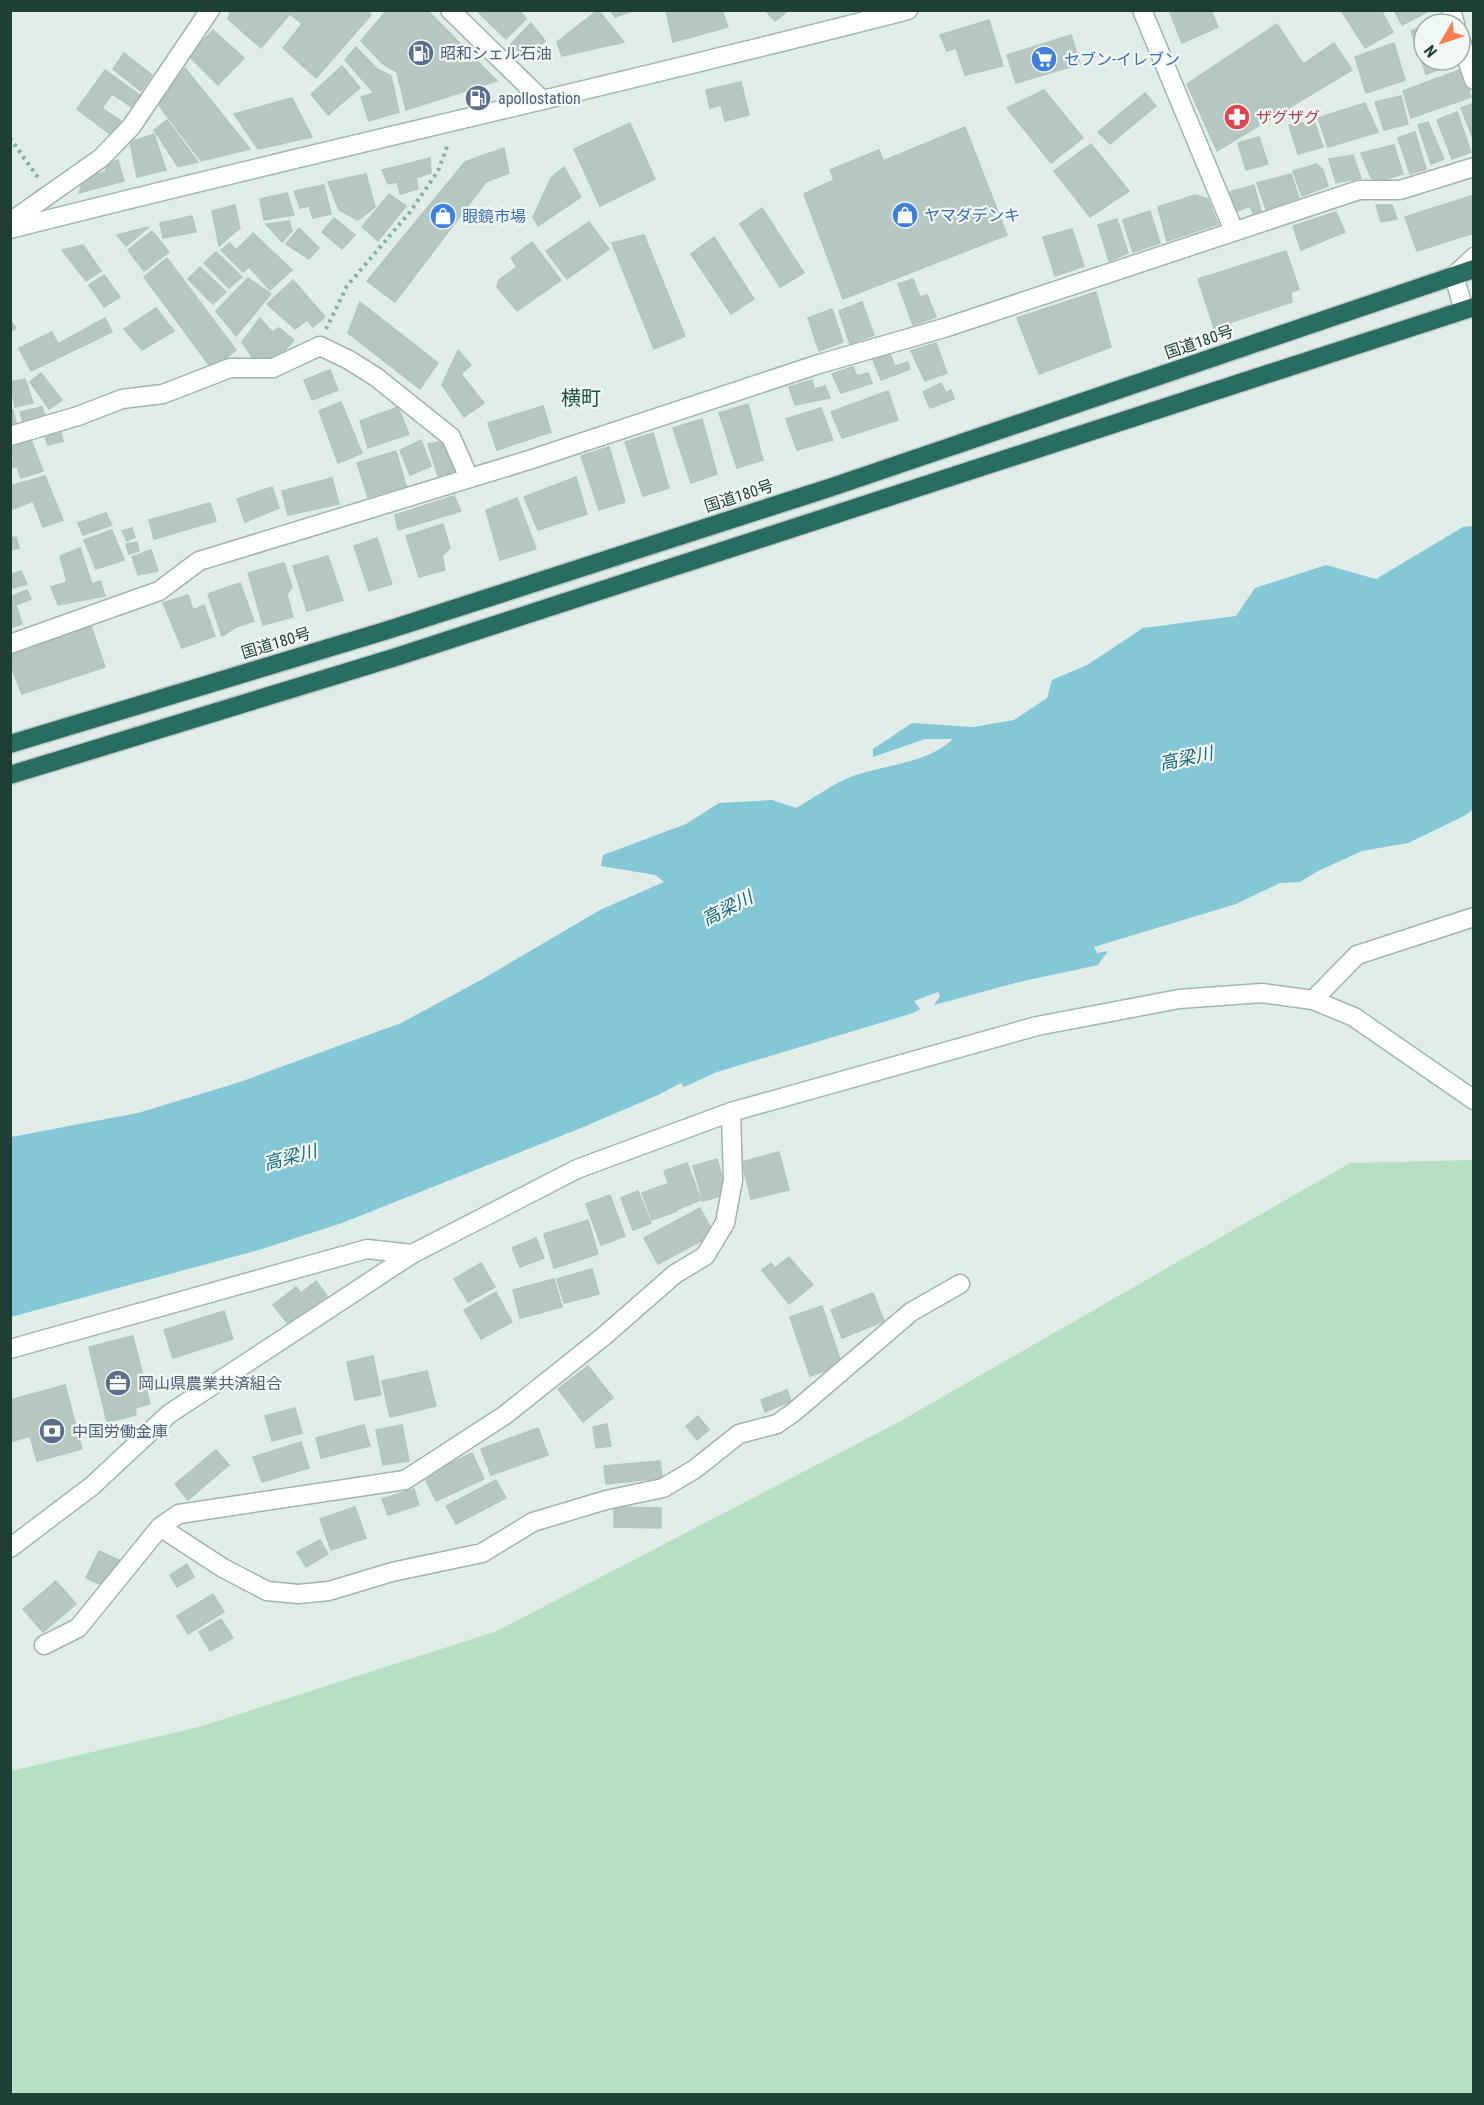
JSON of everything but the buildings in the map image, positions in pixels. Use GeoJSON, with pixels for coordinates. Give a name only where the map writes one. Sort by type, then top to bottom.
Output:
{"type":"FeatureCollection","features":[{"type":"Feature","properties":{"kind":"highway","name":"国道180号"},"geometry":{"type":"LineString","coordinates":[[10,744],[388,630],[820,490],[1473,269]]}},
{"type":"Feature","properties":{"kind":"highway"},"geometry":{"type":"LineString","coordinates":[[10,775],[408,654],[1469,308]]}},
{"type":"Feature","properties":{"kind":"street"},"geometry":{"type":"LineString","coordinates":[[10,222],[101,158],[131,127],[210,10]]}},
{"type":"Feature","properties":{"kind":"street"},"geometry":{"type":"LineString","coordinates":[[450,10],[542,100]]}},
{"type":"Feature","properties":{"kind":"street"},"geometry":{"type":"LineString","coordinates":[[10,229],[210,178],[542,100],[908,10]]}},
{"type":"Feature","properties":{"kind":"street"},"geometry":{"type":"LineString","coordinates":[[1142,10],[1234,231]]}},
{"type":"Feature","properties":{"kind":"street"},"geometry":{"type":"LineString","coordinates":[[10,644],[159,591],[199,561],[470,478],[819,364],[944,328],[1359,190],[1400,190],[1473,167]]}},
{"type":"Feature","properties":{"kind":"street"},"geometry":{"type":"LineString","coordinates":[[1469,308],[1454,276],[1473,257]]}},
{"type":"Feature","properties":{"kind":"street"},"geometry":{"type":"LineString","coordinates":[[10,436],[78,416],[122,399],[163,394],[230,368],[273,368],[320,346],[376,376],[451,437],[470,478]]}},
{"type":"Feature","properties":{"kind":"street"},"geometry":{"type":"LineString","coordinates":[[1313,1000],[1357,955],[1473,917]]}},
{"type":"Feature","properties":{"kind":"street"},"geometry":{"type":"LineString","coordinates":[[10,1548],[92,1486],[170,1414],[412,1254],[577,1169],[731,1112],[1037,1026],[1179,999],[1262,993],[1313,1000],[1354,1017],[1473,1100]]}},
{"type":"Feature","properties":{"kind":"street"},"geometry":{"type":"LineString","coordinates":[[44,1645],[78,1628],[160,1527],[180,1514],[405,1480],[505,1415],[604,1336],[675,1274],[705,1256],[726,1223],[733,1180],[731,1112]]}},
{"type":"Feature","properties":{"kind":"street"},"geometry":{"type":"LineString","coordinates":[[10,1349],[367,1249],[412,1254]]}},
{"type":"Feature","properties":{"kind":"street"},"geometry":{"type":"LineString","coordinates":[[160,1527],[223,1568],[267,1591],[298,1594],[329,1591],[392,1572],[482,1553],[533,1522],[606,1500],[663,1488],[695,1469],[739,1434],[777,1424],[911,1312],[960,1284]]}},
{"type":"Feature","properties":{"kind":"path"},"geometry":{"type":"LineString","coordinates":[[320,346],[329,321],[347,286],[410,212],[438,171],[448,144],[452,121]]}},
{"type":"Feature","properties":{"kind":"path"},"geometry":{"type":"LineString","coordinates":[[10,138],[49,195]]}},
{"type":"Feature","properties":{"kind":"green space"},"geometry":{"type":"Polygon","coordinates":[[[1473,1160],[1473,2094],[11,2094],[11,1771],[199,1727],[497,1631],[897,1423],[1350,1163],[1473,1160]]]}},
{"type":"Feature","properties":{"kind":"water","name":"高梁川"},"geometry":{"type":"Polygon","coordinates":[[[1473,526],[1474,809],[1464,816],[1408,843],[1362,851],[1300,882],[1280,883],[1236,904],[1094,947],[1097,953],[1108,951],[1098,965],[1019,982],[934,1005],[940,996],[938,992],[914,1001],[920,1009],[913,1013],[717,1072],[684,1087],[681,1083],[581,1128],[342,1223],[262,1249],[11,1317],[11,1137],[138,1113],[240,1082],[401,1023],[481,980],[600,910],[664,882],[655,875],[601,866],[603,855],[686,824],[719,803],[772,800],[796,808],[846,779],[918,759],[931,754],[953,739],[925,739],[873,757],[873,749],[912,723],[973,727],[1014,720],[1047,698],[1052,680],[1087,665],[1143,628],[1236,616],[1255,588],[1326,565],[1376,579],[1463,527],[1473,526]]]}},
{"type":"Feature","properties":{"kind":"place","name":"昭和シェル石油"},"geometry":{"type":"Point","coordinates":[421,53]}},
{"type":"Feature","properties":{"kind":"place","name":"セブン-イレブン"},"geometry":{"type":"Point","coordinates":[1044,59]}},
{"type":"Feature","properties":{"kind":"place","name":"apollostation"},"geometry":{"type":"Point","coordinates":[478,98]}},
{"type":"Feature","properties":{"kind":"place","name":"ザグザグ"},"geometry":{"type":"Point","coordinates":[1237,117]}},
{"type":"Feature","properties":{"kind":"place","name":"ヤマダデンキ"},"geometry":{"type":"Point","coordinates":[905,215]}},
{"type":"Feature","properties":{"kind":"place","name":"眼鏡市場"},"geometry":{"type":"Point","coordinates":[443,216]}},
{"type":"Feature","properties":{"kind":"place","name":"岡山県農業共済組合"},"geometry":{"type":"Point","coordinates":[118,1383]}},
{"type":"Feature","properties":{"kind":"place","name":"中国労働金庫"},"geometry":{"type":"Point","coordinates":[52,1431]}},
{"type":"Feature","properties":{"kind":"district","name":"横町"},"geometry":{"type":"Point","coordinates":[581,398]}}]}
